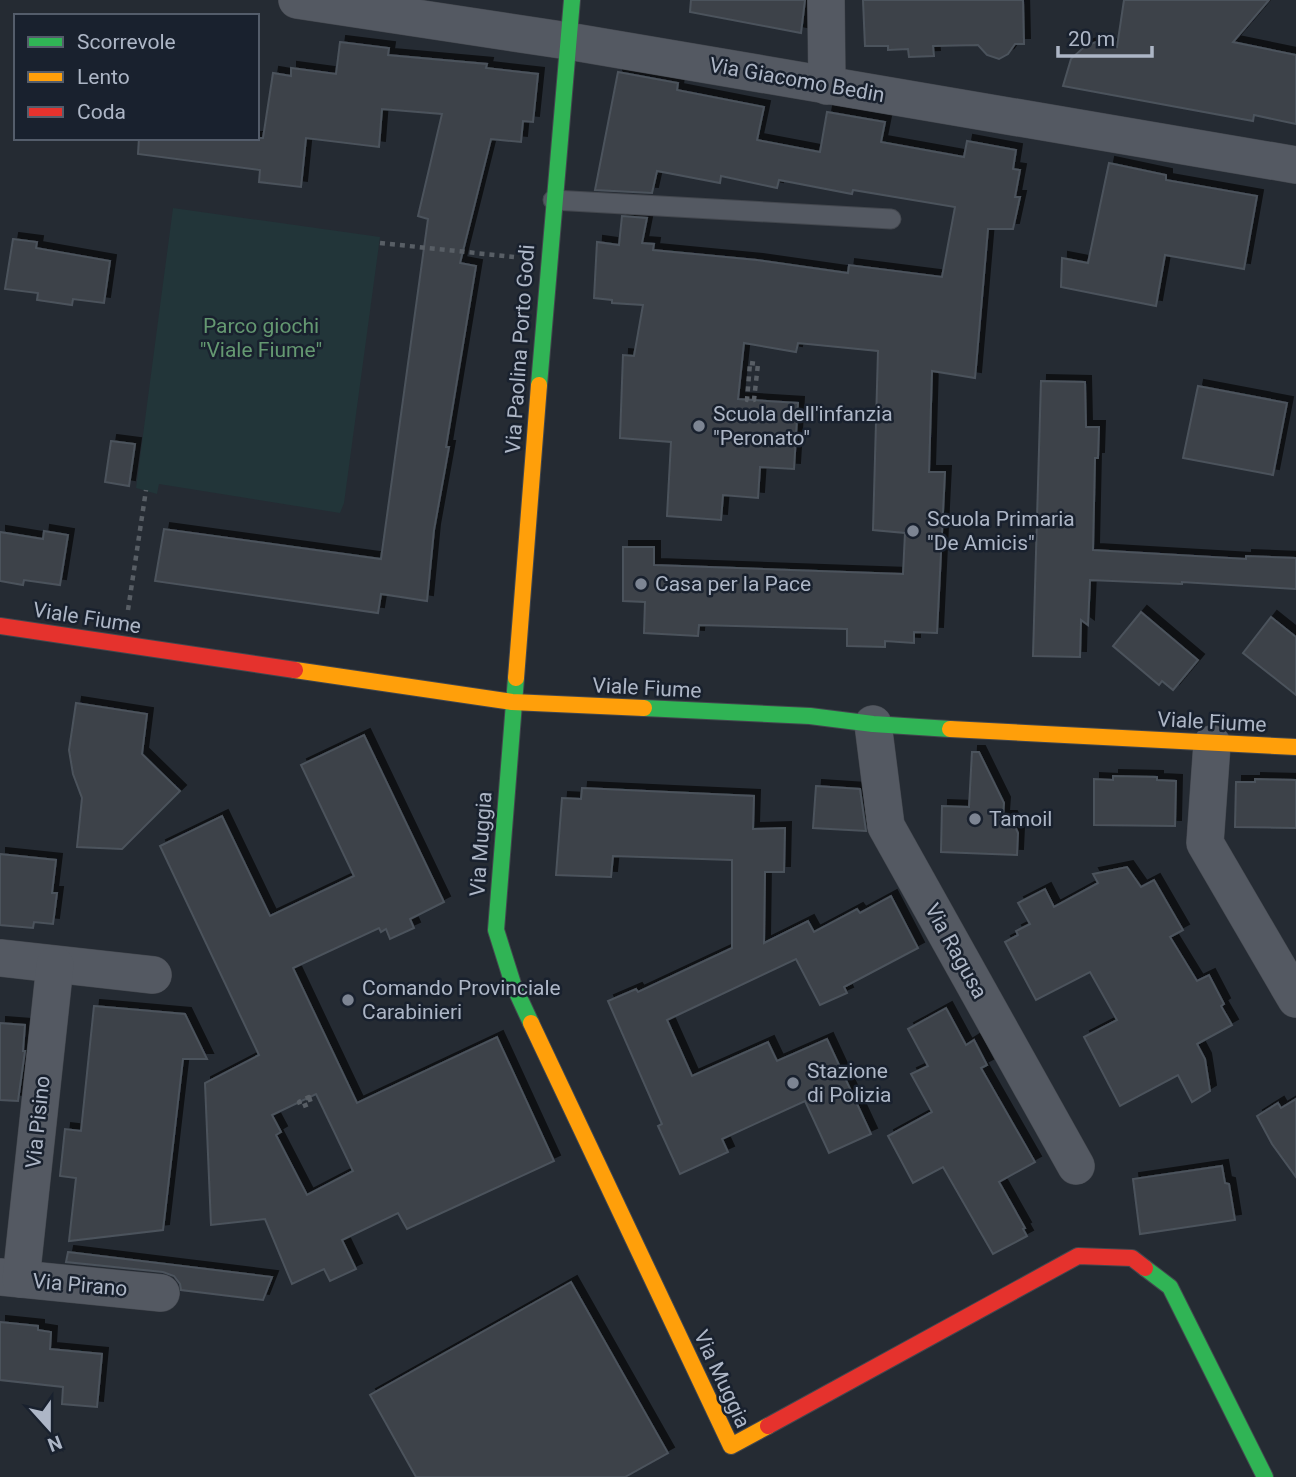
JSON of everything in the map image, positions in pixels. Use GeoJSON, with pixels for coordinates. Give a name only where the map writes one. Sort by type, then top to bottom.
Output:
{"type":"FeatureCollection","features":[{"type":"Feature","properties":{"kind":"street","name":"Via Giacomo Bedin"},"geometry":{"type":"LineString","coordinates":[[297,0],[568,41],[1296,165]]}},
{"type":"Feature","properties":{"kind":"street","name":"Via Paolina Porto Godi"},"geometry":{"type":"LineString","coordinates":[[512,702],[552,200],[572,0]]}},
{"type":"Feature","properties":{"kind":"street"},"geometry":{"type":"LineString","coordinates":[[826,0],[827,86]]}},
{"type":"Feature","properties":{"kind":"street","name":"Viale Fiume"},"geometry":{"type":"LineString","coordinates":[[0,626],[512,702],[810,716],[873,724],[1296,747]]}},
{"type":"Feature","properties":{"kind":"street","name":"Via Muggia"},"geometry":{"type":"LineString","coordinates":[[512,702],[496,930],[513,984],[730,1446],[1078,1256],[1132,1258],[1170,1287],[1265,1477]]}},
{"type":"Feature","properties":{"kind":"street","name":"Via Ragusa"},"geometry":{"type":"LineString","coordinates":[[873,724],[886,826],[1076,1166]]}},
{"type":"Feature","properties":{"kind":"street"},"geometry":{"type":"LineString","coordinates":[[1212,744],[1205,843],[1296,999]]}},
{"type":"Feature","properties":{"kind":"street"},"geometry":{"type":"LineString","coordinates":[[0,958],[153,975]]}},
{"type":"Feature","properties":{"kind":"street","name":"Via Pisino"},"geometry":{"type":"LineString","coordinates":[[11,1278],[55,965]]}},
{"type":"Feature","properties":{"kind":"street","name":"Via Pirano"},"geometry":{"type":"LineString","coordinates":[[11,1278],[161,1293]]}},
{"type":"Feature","properties":{"kind":"lane"},"geometry":{"type":"LineString","coordinates":[[552,200],[891,219]]}},
{"type":"Feature","properties":{"kind":"path"},"geometry":{"type":"LineString","coordinates":[[380,243],[548,261]]}},
{"type":"Feature","properties":{"kind":"path"},"geometry":{"type":"LineString","coordinates":[[750,363],[758,364],[754,400],[747,400],[750,363]]}},
{"type":"Feature","properties":{"kind":"path"},"geometry":{"type":"LineString","coordinates":[[123,645],[146,490]]}},
{"type":"Feature","properties":{"kind":"green space","name":"Parco giochi \"Viale Fiume\""},"geometry":{"type":"Polygon","coordinates":[[[173,208],[380,237],[344,503],[340,513],[159,484],[157,494],[136,488],[173,208]]]}},
{"type":"Feature","properties":{"kind":"building"},"geometry":{"type":"Polygon","coordinates":[[[691,0],[805,0],[801,33],[690,12],[691,0]]]}},
{"type":"Feature","properties":{"kind":"building"},"geometry":{"type":"Polygon","coordinates":[[[863,0],[1023,0],[1024,44],[1015,44],[1008,54],[999,59],[987,55],[978,45],[933,46],[934,56],[909,57],[908,49],[888,50],[888,46],[865,46],[863,0]]]}},
{"type":"Feature","properties":{"kind":"building"},"geometry":{"type":"Polygon","coordinates":[[[1124,0],[1269,0],[1233,42],[1296,55],[1296,124],[1254,115],[1253,121],[1063,86],[1071,59],[1085,46],[1096,42],[1117,47],[1124,0]]]}},
{"type":"Feature","properties":{"kind":"building"},"geometry":{"type":"Polygon","coordinates":[[[340,42],[389,48],[388,55],[487,64],[486,68],[538,74],[533,122],[523,121],[521,142],[491,139],[460,263],[476,266],[446,447],[449,447],[434,530],[427,601],[381,594],[378,613],[155,581],[164,529],[381,559],[428,219],[418,216],[442,114],[382,109],[379,147],[306,138],[301,187],[259,182],[260,170],[138,154],[139,140],[259,140],[263,138],[273,73],[291,76],[291,68],[336,74],[340,42]]]}},
{"type":"Feature","properties":{"kind":"building"},"geometry":{"type":"Polygon","coordinates":[[[618,72],[678,83],[677,90],[764,107],[757,140],[820,152],[827,112],[885,122],[881,142],[964,157],[967,141],[1016,150],[1013,169],[1020,170],[1015,197],[1020,197],[1013,229],[988,229],[975,378],[932,371],[929,472],[945,472],[937,633],[914,632],[914,643],[885,641],[885,647],[847,646],[847,629],[699,625],[698,636],[644,633],[645,602],[623,601],[623,547],[654,547],[654,565],[903,574],[905,533],[873,530],[878,351],[798,343],[796,352],[744,343],[738,399],[798,403],[794,469],[760,467],[758,498],[723,495],[721,520],[667,516],[671,442],[620,438],[623,355],[634,356],[643,305],[612,303],[612,300],[594,298],[597,242],[619,245],[622,216],[647,218],[642,243],[654,244],[653,250],[757,260],[848,273],[849,265],[942,277],[955,207],[853,190],[852,194],[779,180],[777,188],[721,176],[720,183],[657,171],[652,193],[595,190],[618,72]]]}},
{"type":"Feature","properties":{"kind":"building"},"geometry":{"type":"Polygon","coordinates":[[[1109,163],[1166,175],[1166,180],[1257,196],[1244,269],[1165,255],[1156,306],[1061,287],[1062,258],[1088,263],[1109,163]]]}},
{"type":"Feature","properties":{"kind":"building"},"geometry":{"type":"Polygon","coordinates":[[[13,239],[37,242],[36,248],[110,261],[104,303],[73,299],[72,305],[37,300],[38,293],[5,289],[13,239]]]}},
{"type":"Feature","properties":{"kind":"building"},"geometry":{"type":"Polygon","coordinates":[[[1041,381],[1085,382],[1086,427],[1099,427],[1098,458],[1095,458],[1093,550],[1246,559],[1246,556],[1296,558],[1296,589],[1090,580],[1088,625],[1081,620],[1080,657],[1033,656],[1041,381]]]}},
{"type":"Feature","properties":{"kind":"building"},"geometry":{"type":"Polygon","coordinates":[[[1198,386],[1287,403],[1273,475],[1183,458],[1198,386]]]}},
{"type":"Feature","properties":{"kind":"building"},"geometry":{"type":"Polygon","coordinates":[[[111,441],[135,444],[129,486],[105,482],[111,441]]]}},
{"type":"Feature","properties":{"kind":"building"},"geometry":{"type":"Polygon","coordinates":[[[44,531],[68,535],[60,585],[24,580],[23,585],[0,581],[0,532],[43,539],[44,531]]]}},
{"type":"Feature","properties":{"kind":"building"},"geometry":{"type":"Polygon","coordinates":[[[1141,612],[1198,660],[1173,690],[1162,681],[1159,685],[1113,646],[1141,612]]]}},
{"type":"Feature","properties":{"kind":"building"},"geometry":{"type":"Polygon","coordinates":[[[1271,617],[1296,637],[1296,695],[1243,653],[1271,617]]]}},
{"type":"Feature","properties":{"kind":"building"},"geometry":{"type":"Polygon","coordinates":[[[76,703],[147,714],[142,754],[180,791],[122,849],[77,847],[82,798],[73,774],[69,750],[76,703]]]}},
{"type":"Feature","properties":{"kind":"building"},"geometry":{"type":"Polygon","coordinates":[[[364,735],[444,902],[410,919],[414,928],[390,939],[386,929],[381,932],[379,928],[293,968],[357,1103],[497,1037],[554,1161],[407,1229],[398,1213],[342,1240],[356,1269],[330,1281],[324,1269],[292,1284],[265,1219],[211,1225],[205,1083],[259,1055],[160,846],[222,816],[270,916],[354,876],[301,765],[364,735]],[[316,1094],[272,1115],[281,1132],[276,1135],[307,1195],[353,1171],[316,1094]]]}},
{"type":"Feature","properties":{"kind":"building"},"geometry":{"type":"Polygon","coordinates":[[[972,752],[979,752],[1004,803],[1003,817],[1011,817],[1018,833],[1017,855],[941,852],[942,806],[969,807],[972,752]]]}},
{"type":"Feature","properties":{"kind":"building"},"geometry":{"type":"Polygon","coordinates":[[[1113,776],[1157,777],[1157,780],[1176,781],[1175,826],[1094,825],[1094,779],[1113,780],[1113,776]]]}},
{"type":"Feature","properties":{"kind":"building"},"geometry":{"type":"Polygon","coordinates":[[[1255,779],[1296,780],[1296,828],[1235,827],[1236,782],[1255,782],[1255,779]]]}},
{"type":"Feature","properties":{"kind":"building"},"geometry":{"type":"Polygon","coordinates":[[[816,786],[860,789],[866,831],[813,828],[816,786]]]}},
{"type":"Feature","properties":{"kind":"building"},"geometry":{"type":"Polygon","coordinates":[[[582,788],[754,796],[753,829],[785,828],[784,872],[765,872],[764,943],[808,921],[814,932],[857,909],[860,913],[891,896],[918,948],[844,987],[847,993],[820,1005],[796,959],[667,1020],[692,1076],[768,1042],[777,1061],[827,1039],[871,1134],[829,1153],[805,1101],[722,1139],[728,1152],[680,1174],[658,1126],[662,1124],[608,1001],[636,989],[638,992],[732,948],[732,860],[613,856],[611,877],[556,875],[562,798],[581,799],[582,788]]]}},
{"type":"Feature","properties":{"kind":"building"},"geometry":{"type":"Polygon","coordinates":[[[0,854],[56,860],[52,893],[57,893],[53,924],[34,922],[33,928],[0,925],[0,854]]]}},
{"type":"Feature","properties":{"kind":"building"},"geometry":{"type":"Polygon","coordinates":[[[1127,867],[1141,887],[1154,880],[1183,930],[1170,937],[1197,981],[1209,975],[1232,1025],[1197,1044],[1205,1059],[1210,1091],[1192,1102],[1178,1075],[1120,1106],[1084,1037],[1117,1020],[1090,972],[1036,1000],[1005,942],[1018,935],[1016,931],[1030,924],[1018,903],[1045,889],[1054,907],[1098,883],[1093,874],[1127,867]]]}},
{"type":"Feature","properties":{"kind":"building"},"geometry":{"type":"Polygon","coordinates":[[[94,1006],[185,1014],[207,1059],[183,1059],[163,1230],[69,1241],[76,1178],[60,1176],[65,1129],[81,1131],[94,1006]]]}},
{"type":"Feature","properties":{"kind":"building"},"geometry":{"type":"Polygon","coordinates":[[[946,1008],[966,1045],[974,1040],[987,1065],[981,1068],[1035,1162],[999,1182],[1027,1236],[993,1254],[943,1167],[913,1183],[888,1136],[932,1112],[911,1074],[928,1066],[908,1029],[946,1008]]]}},
{"type":"Feature","properties":{"kind":"building"},"geometry":{"type":"Polygon","coordinates":[[[0,1023],[25,1025],[25,1051],[18,1101],[0,1100],[0,1023]]]}},
{"type":"Feature","properties":{"kind":"building"},"geometry":{"type":"Polygon","coordinates":[[[1296,1099],[1296,1177],[1272,1144],[1257,1116],[1278,1103],[1281,1108],[1296,1099]]]}},
{"type":"Feature","properties":{"kind":"building"},"geometry":{"type":"Polygon","coordinates":[[[1222,1166],[1225,1183],[1229,1184],[1235,1220],[1140,1234],[1133,1179],[1222,1166]]]}},
{"type":"Feature","properties":{"kind":"building"},"geometry":{"type":"Polygon","coordinates":[[[68,1252],[272,1277],[263,1300],[181,1290],[174,1276],[163,1272],[66,1262],[68,1252]]]}},
{"type":"Feature","properties":{"kind":"building"},"geometry":{"type":"Polygon","coordinates":[[[571,1282],[668,1453],[625,1477],[416,1477],[370,1395],[571,1282]]]}},
{"type":"Feature","properties":{"kind":"building"},"geometry":{"type":"Polygon","coordinates":[[[0,1322],[38,1326],[38,1330],[51,1332],[50,1349],[102,1354],[97,1407],[62,1404],[63,1387],[0,1380],[0,1322]]]}},
{"type":"Feature","properties":{"kind":"traffic: fast"},"geometry":{"type":"LineString","coordinates":[[539,385],[572,0]]}},
{"type":"Feature","properties":{"kind":"traffic: fast"},"geometry":{"type":"LineString","coordinates":[[516,678],[496,930],[513,984],[531,1023]]}},
{"type":"Feature","properties":{"kind":"traffic: fast"},"geometry":{"type":"LineString","coordinates":[[644,708],[810,716],[873,724],[950,729]]}},
{"type":"Feature","properties":{"kind":"traffic: fast"},"geometry":{"type":"LineString","coordinates":[[1145,1268],[1170,1287],[1265,1477]]}},
{"type":"Feature","properties":{"kind":"traffic: slow"},"geometry":{"type":"LineString","coordinates":[[516,678],[539,385]]}},
{"type":"Feature","properties":{"kind":"traffic: slow"},"geometry":{"type":"LineString","coordinates":[[295,670],[512,702],[644,708]]}},
{"type":"Feature","properties":{"kind":"traffic: slow"},"geometry":{"type":"LineString","coordinates":[[950,729],[1296,747]]}},
{"type":"Feature","properties":{"kind":"traffic: slow"},"geometry":{"type":"LineString","coordinates":[[531,1023],[731,1446],[768,1426]]}},
{"type":"Feature","properties":{"kind":"traffic: jam"},"geometry":{"type":"LineString","coordinates":[[0,626],[295,670]]}},
{"type":"Feature","properties":{"kind":"traffic: jam"},"geometry":{"type":"LineString","coordinates":[[768,1426],[1078,1256],[1132,1258],[1145,1268]]}},
{"type":"Feature","properties":{"kind":"place","name":"Scuola dell'infanzia \"Peronato\""},"geometry":{"type":"Point","coordinates":[699,426]}},
{"type":"Feature","properties":{"kind":"place","name":"Scuola Primaria \"De Amicis\""},"geometry":{"type":"Point","coordinates":[913,531]}},
{"type":"Feature","properties":{"kind":"place","name":"Casa per la Pace"},"geometry":{"type":"Point","coordinates":[641,584]}},
{"type":"Feature","properties":{"kind":"place","name":"Tamoil"},"geometry":{"type":"Point","coordinates":[975,819]}},
{"type":"Feature","properties":{"kind":"place","name":"Comando Provinciale Carabinieri"},"geometry":{"type":"Point","coordinates":[348,1000]}},
{"type":"Feature","properties":{"kind":"place","name":"Stazione di Polizia"},"geometry":{"type":"Point","coordinates":[793,1083]}}]}
